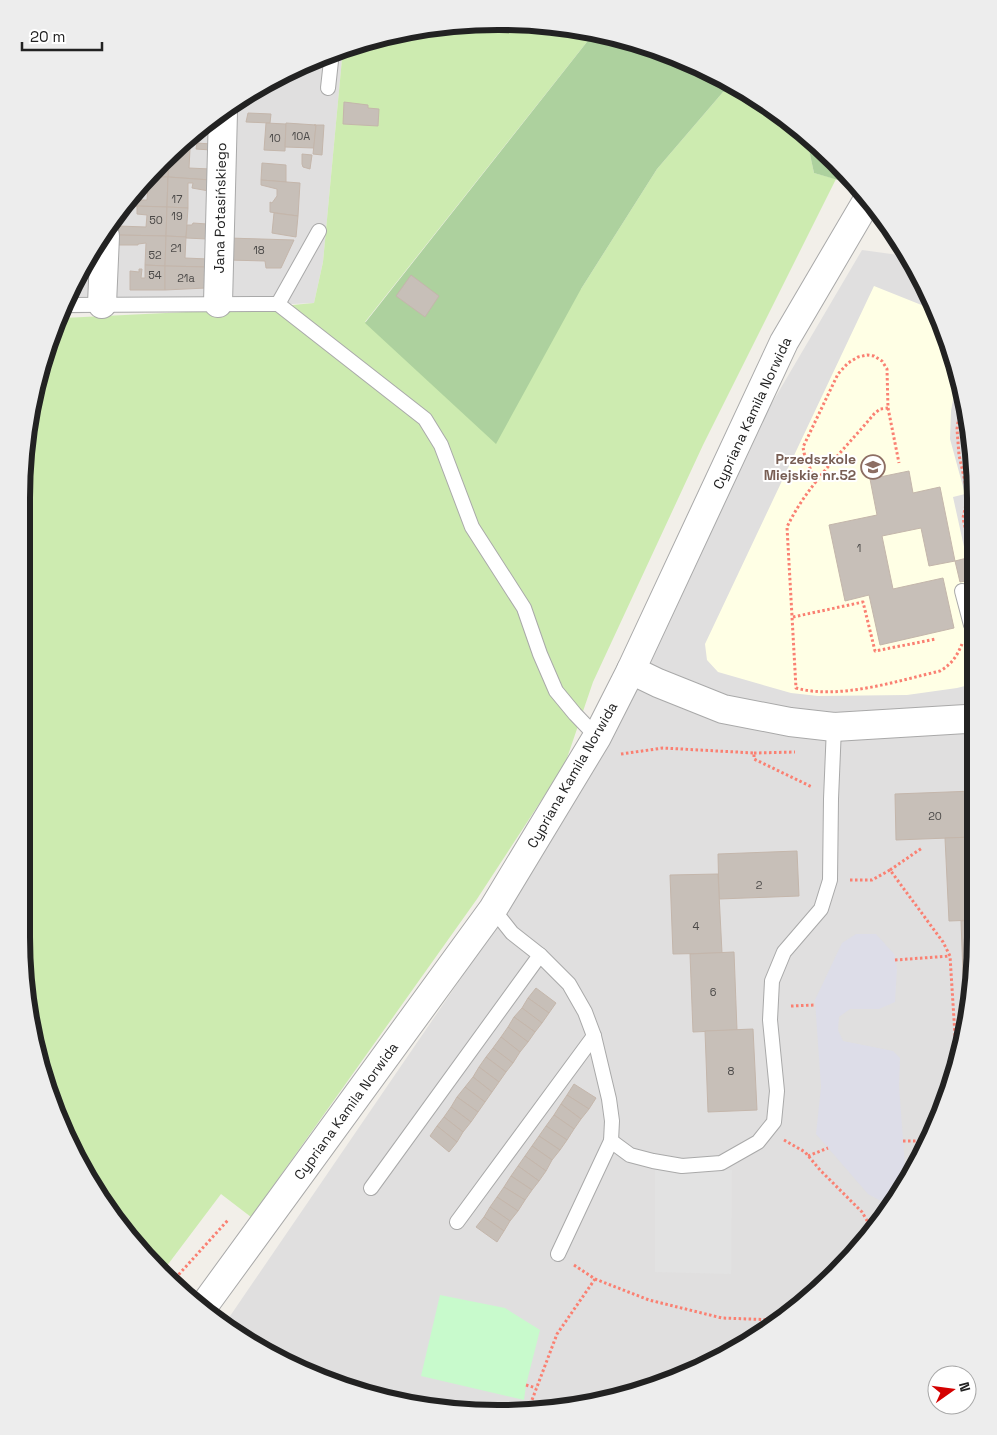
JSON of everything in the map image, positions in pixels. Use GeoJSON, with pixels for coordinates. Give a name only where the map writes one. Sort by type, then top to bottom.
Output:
{"type":"FeatureCollection","features":[{"type":"Feature","properties":{"kind":"street","name":"Jana Potasińskiego"},"geometry":{"type":"LineString","coordinates":[[218,304],[223,120]]}},
{"type":"Feature","properties":{"kind":"street","name":"Cypriana Kamila Norwida"},"geometry":{"type":"LineString","coordinates":[[206,1302],[493,910],[597,738],[631,670],[784,342],[864,206]]}},
{"type":"Feature","properties":{"kind":"street"},"geometry":{"type":"LineString","coordinates":[[102,304],[105,245]]}},
{"type":"Feature","properties":{"kind":"street"},"geometry":{"type":"LineString","coordinates":[[631,670],[723,709],[790,722],[834,728],[967,720]]}},
{"type":"Feature","properties":{"kind":"lane"},"geometry":{"type":"LineString","coordinates":[[328,88],[331,61]]}},
{"type":"Feature","properties":{"kind":"lane"},"geometry":{"type":"LineString","coordinates":[[278,304],[318,231]]}},
{"type":"Feature","properties":{"kind":"lane"},"geometry":{"type":"LineString","coordinates":[[72,305],[278,304],[425,419],[441,445],[472,526],[524,608],[540,654],[556,691],[574,714],[597,738]]}},
{"type":"Feature","properties":{"kind":"lane"},"geometry":{"type":"LineString","coordinates":[[962,591],[967,608]]}},
{"type":"Feature","properties":{"kind":"lane"},"geometry":{"type":"LineString","coordinates":[[611,1141],[630,1155],[653,1161],[682,1166],[721,1162],[758,1142],[774,1122],[777,1091],[770,1020],[772,980],[784,952],[821,909],[830,880],[834,728]]}},
{"type":"Feature","properties":{"kind":"lane"},"geometry":{"type":"LineString","coordinates":[[493,910],[512,933],[540,955],[568,984],[585,1012],[594,1036],[610,1099],[611,1141],[558,1254]]}},
{"type":"Feature","properties":{"kind":"lane"},"geometry":{"type":"LineString","coordinates":[[371,1188],[540,955]]}},
{"type":"Feature","properties":{"kind":"lane"},"geometry":{"type":"LineString","coordinates":[[457,1222],[594,1036]]}},
{"type":"Feature","properties":{"kind":"path"},"geometry":{"type":"LineString","coordinates":[[816,483],[803,447],[838,374],[848,363],[866,354],[874,356],[887,369],[888,408],[899,463]]}},
{"type":"Feature","properties":{"kind":"path"},"geometry":{"type":"LineString","coordinates":[[888,408],[880,409],[874,414],[816,483],[792,516],[787,527],[796,688],[806,691],[844,692],[940,671],[950,666],[967,635]]}},
{"type":"Feature","properties":{"kind":"path"},"geometry":{"type":"LineString","coordinates":[[959,414],[957,429],[959,455],[967,489]]}},
{"type":"Feature","properties":{"kind":"path"},"geometry":{"type":"LineString","coordinates":[[967,500],[963,518],[967,536]]}},
{"type":"Feature","properties":{"kind":"path"},"geometry":{"type":"LineString","coordinates":[[793,617],[863,602],[876,651],[936,639]]}},
{"type":"Feature","properties":{"kind":"path"},"geometry":{"type":"LineString","coordinates":[[621,754],[663,748],[754,752],[754,759],[813,788],[821,798],[831,799]]}},
{"type":"Feature","properties":{"kind":"path"},"geometry":{"type":"LineString","coordinates":[[872,880],[922,848]]}},
{"type":"Feature","properties":{"kind":"path"},"geometry":{"type":"LineString","coordinates":[[890,870],[943,942],[950,956],[955,1040]]}},
{"type":"Feature","properties":{"kind":"path"},"geometry":{"type":"LineString","coordinates":[[895,960],[950,956]]}},
{"type":"Feature","properties":{"kind":"path"},"geometry":{"type":"LineString","coordinates":[[903,1140],[920,1141]]}},
{"type":"Feature","properties":{"kind":"path"},"geometry":{"type":"LineString","coordinates":[[798,1147],[862,1212],[869,1224]]}},
{"type":"Feature","properties":{"kind":"path"},"geometry":{"type":"LineString","coordinates":[[808,1156],[828,1148]]}},
{"type":"Feature","properties":{"kind":"path"},"geometry":{"type":"LineString","coordinates":[[177,1277],[228,1220]]}},
{"type":"Feature","properties":{"kind":"path"},"geometry":{"type":"LineString","coordinates":[[558,1254],[595,1279],[649,1300],[722,1318],[768,1320]]}},
{"type":"Feature","properties":{"kind":"path"},"geometry":{"type":"LineString","coordinates":[[528,1404],[532,1400],[557,1334],[595,1279]]}},
{"type":"Feature","properties":{"kind":"path"},"geometry":{"type":"LineString","coordinates":[[526,1385],[536,1388]]}},
{"type":"Feature","properties":{"kind":"shaded area"},"geometry":{"type":"Polygon","coordinates":[[[342,57],[323,262],[314,303],[68,314],[78,291],[109,238],[127,213],[167,167],[213,127],[238,109],[291,78],[342,57]]]}},
{"type":"Feature","properties":{"kind":"shaded area"},"geometry":{"type":"Polygon","coordinates":[[[862,250],[898,255],[919,291],[942,348],[951,377],[963,437],[967,498],[966,967],[963,998],[951,1058],[942,1087],[919,1144],[888,1197],[870,1222],[830,1268],[807,1289],[759,1326],[733,1342],[706,1357],[649,1380],[620,1389],[560,1401],[529,1404],[468,1404],[437,1401],[377,1389],[348,1380],[291,1357],[228,1319],[496,927],[606,750],[632,684],[762,420],[862,250]]]}},
{"type":"Feature","properties":{"kind":"shaded area","name":"Przedszkole Miejskie nr.52"},"geometry":{"type":"Polygon","coordinates":[[[874,286],[926,307],[942,348],[955,396],[951,411],[950,439],[965,494],[953,497],[967,560],[967,686],[907,695],[818,696],[791,693],[718,672],[707,660],[705,644],[874,286]]]}},
{"type":"Feature","properties":{"kind":"shaded area"},"geometry":{"type":"Polygon","coordinates":[[[856,934],[876,934],[894,954],[897,968],[895,1002],[879,1009],[850,1009],[839,1017],[838,1030],[843,1041],[893,1051],[900,1058],[899,1086],[905,1169],[886,1200],[881,1201],[868,1194],[816,1134],[821,1087],[815,1000],[842,943],[856,934]]]}},
{"type":"Feature","properties":{"kind":"shaded area"},"geometry":{"type":"Polygon","coordinates":[[[655,1169],[732,1170],[731,1274],[655,1272],[655,1169]]]}},
{"type":"Feature","properties":{"kind":"green space"},"geometry":{"type":"Polygon","coordinates":[[[498,30],[560,34],[589,39],[365,322],[581,289],[657,169],[723,92],[733,93],[784,127],[808,147],[814,173],[836,179],[703,445],[593,682],[565,764],[477,899],[251,1217],[221,1194],[166,1267],[127,1222],[109,1197],[78,1144],[55,1087],[46,1058],[34,998],[30,936],[30,498],[34,437],[46,377],[67,318],[248,309],[314,303],[323,262],[342,57],[377,46],[437,34],[498,30]]]}},
{"type":"Feature","properties":{"kind":"green space"},"geometry":{"type":"Polygon","coordinates":[[[589,39],[649,55],[706,78],[730,91],[723,92],[657,169],[581,289],[496,444],[365,323],[589,39]]]}},
{"type":"Feature","properties":{"kind":"green space"},"geometry":{"type":"Polygon","coordinates":[[[808,147],[843,181],[814,173],[808,147]]]}},
{"type":"Feature","properties":{"kind":"green space"},"geometry":{"type":"Polygon","coordinates":[[[440,1295],[505,1308],[540,1330],[524,1400],[421,1376],[440,1295]]]}},
{"type":"Feature","properties":{"kind":"building"},"geometry":{"type":"Polygon","coordinates":[[[344,102],[368,105],[368,108],[379,109],[378,126],[343,124],[344,102]]]}},
{"type":"Feature","properties":{"kind":"building"},"geometry":{"type":"Polygon","coordinates":[[[248,113],[271,114],[270,123],[246,122],[248,113]]]}},
{"type":"Feature","properties":{"kind":"building"},"geometry":{"type":"Polygon","coordinates":[[[266,123],[286,124],[285,151],[264,150],[266,123]]]}},
{"type":"Feature","properties":{"kind":"building"},"geometry":{"type":"Polygon","coordinates":[[[286,123],[316,125],[314,148],[285,147],[286,123]]]}},
{"type":"Feature","properties":{"kind":"building"},"geometry":{"type":"Polygon","coordinates":[[[316,125],[324,125],[322,155],[313,154],[316,125]]]}},
{"type":"Feature","properties":{"kind":"building"},"geometry":{"type":"Polygon","coordinates":[[[197,143],[211,144],[211,150],[196,149],[197,143]]]}},
{"type":"Feature","properties":{"kind":"building"},"geometry":{"type":"Polygon","coordinates":[[[187,149],[190,149],[189,168],[210,169],[210,180],[168,177],[168,166],[187,149]]]}},
{"type":"Feature","properties":{"kind":"building"},"geometry":{"type":"Polygon","coordinates":[[[302,154],[312,155],[310,169],[303,167],[302,154]]]}},
{"type":"Feature","properties":{"kind":"building"},"geometry":{"type":"Polygon","coordinates":[[[262,163],[286,165],[286,182],[261,180],[262,163]]]}},
{"type":"Feature","properties":{"kind":"building"},"geometry":{"type":"Polygon","coordinates":[[[168,166],[168,177],[158,177],[168,166]]]}},
{"type":"Feature","properties":{"kind":"building"},"geometry":{"type":"Polygon","coordinates":[[[158,177],[168,177],[167,207],[133,206],[138,200],[147,200],[148,188],[158,177]]]}},
{"type":"Feature","properties":{"kind":"building"},"geometry":{"type":"Polygon","coordinates":[[[168,177],[210,180],[209,191],[192,188],[193,183],[188,183],[188,208],[167,207],[168,177]]]}},
{"type":"Feature","properties":{"kind":"building"},"geometry":{"type":"Polygon","coordinates":[[[261,180],[300,183],[298,216],[270,212],[270,202],[272,203],[277,196],[277,189],[261,185],[261,180]]]}},
{"type":"Feature","properties":{"kind":"building"},"geometry":{"type":"Polygon","coordinates":[[[137,206],[167,207],[166,236],[117,235],[118,226],[146,227],[147,215],[137,214],[137,206]]]}},
{"type":"Feature","properties":{"kind":"building"},"geometry":{"type":"Polygon","coordinates":[[[167,207],[188,208],[186,237],[166,236],[167,207]]]}},
{"type":"Feature","properties":{"kind":"building"},"geometry":{"type":"Polygon","coordinates":[[[274,213],[298,216],[296,237],[272,233],[274,213]]]}},
{"type":"Feature","properties":{"kind":"building"},"geometry":{"type":"Polygon","coordinates":[[[193,223],[207,224],[207,239],[186,238],[187,225],[192,225],[193,223]]]}},
{"type":"Feature","properties":{"kind":"building"},"geometry":{"type":"Polygon","coordinates":[[[117,235],[166,236],[165,266],[145,265],[146,243],[118,245],[117,235]]]}},
{"type":"Feature","properties":{"kind":"building"},"geometry":{"type":"Polygon","coordinates":[[[166,236],[186,237],[185,258],[208,259],[207,267],[165,266],[166,236]]]}},
{"type":"Feature","properties":{"kind":"building"},"geometry":{"type":"Polygon","coordinates":[[[228,238],[294,240],[281,268],[266,268],[265,261],[229,260],[228,238]]]}},
{"type":"Feature","properties":{"kind":"building"},"geometry":{"type":"Polygon","coordinates":[[[145,265],[165,266],[165,290],[130,290],[130,271],[139,272],[139,269],[142,269],[141,278],[145,278],[145,265]]]}},
{"type":"Feature","properties":{"kind":"building"},"geometry":{"type":"Polygon","coordinates":[[[165,266],[207,267],[206,288],[165,290],[165,266]]]}},
{"type":"Feature","properties":{"kind":"building"},"geometry":{"type":"Polygon","coordinates":[[[411,275],[439,296],[425,317],[396,296],[411,275]]]}},
{"type":"Feature","properties":{"kind":"building"},"geometry":{"type":"Polygon","coordinates":[[[909,471],[913,493],[940,487],[955,561],[929,566],[921,528],[882,536],[893,589],[943,578],[954,628],[880,645],[869,595],[845,601],[829,525],[877,515],[870,479],[909,471]]]}},
{"type":"Feature","properties":{"kind":"building"},"geometry":{"type":"Polygon","coordinates":[[[967,558],[967,581],[960,582],[955,561],[967,558]]]}},
{"type":"Feature","properties":{"kind":"building"},"geometry":{"type":"Polygon","coordinates":[[[967,791],[967,837],[896,840],[895,794],[967,791]]]}},
{"type":"Feature","properties":{"kind":"building"},"geometry":{"type":"Polygon","coordinates":[[[967,837],[967,920],[949,921],[945,838],[967,837]]]}},
{"type":"Feature","properties":{"kind":"building"},"geometry":{"type":"Polygon","coordinates":[[[797,851],[799,896],[719,899],[718,854],[797,851]]]}},
{"type":"Feature","properties":{"kind":"building"},"geometry":{"type":"Polygon","coordinates":[[[718,874],[722,953],[673,954],[670,875],[718,874]]]}},
{"type":"Feature","properties":{"kind":"building"},"geometry":{"type":"Polygon","coordinates":[[[961,921],[967,921],[964,991],[961,921]]]}},
{"type":"Feature","properties":{"kind":"building"},"geometry":{"type":"Polygon","coordinates":[[[734,952],[737,1030],[693,1032],[690,954],[734,952]]]}},
{"type":"Feature","properties":{"kind":"building"},"geometry":{"type":"Polygon","coordinates":[[[536,988],[556,1003],[549,1013],[528,998],[536,988]]]}},
{"type":"Feature","properties":{"kind":"building"},"geometry":{"type":"Polygon","coordinates":[[[528,998],[549,1013],[542,1023],[522,1008],[528,998]]]}},
{"type":"Feature","properties":{"kind":"building"},"geometry":{"type":"Polygon","coordinates":[[[522,1008],[542,1023],[535,1032],[514,1017],[522,1008]]]}},
{"type":"Feature","properties":{"kind":"building"},"geometry":{"type":"Polygon","coordinates":[[[514,1017],[535,1032],[528,1042],[508,1027],[514,1017]]]}},
{"type":"Feature","properties":{"kind":"building"},"geometry":{"type":"Polygon","coordinates":[[[508,1027],[528,1042],[520,1052],[501,1037],[508,1027]]]}},
{"type":"Feature","properties":{"kind":"building"},"geometry":{"type":"Polygon","coordinates":[[[753,1029],[757,1110],[708,1112],[705,1031],[753,1029]]]}},
{"type":"Feature","properties":{"kind":"building"},"geometry":{"type":"Polygon","coordinates":[[[501,1037],[520,1052],[513,1063],[493,1048],[501,1037]]]}},
{"type":"Feature","properties":{"kind":"building"},"geometry":{"type":"Polygon","coordinates":[[[493,1048],[513,1063],[506,1072],[486,1057],[493,1048]]]}},
{"type":"Feature","properties":{"kind":"building"},"geometry":{"type":"Polygon","coordinates":[[[486,1057],[506,1072],[499,1082],[479,1067],[486,1057]]]}},
{"type":"Feature","properties":{"kind":"building"},"geometry":{"type":"Polygon","coordinates":[[[479,1067],[499,1082],[492,1092],[473,1077],[479,1067]]]}},
{"type":"Feature","properties":{"kind":"building"},"geometry":{"type":"Polygon","coordinates":[[[473,1077],[492,1092],[485,1102],[465,1087],[473,1077]]]}},
{"type":"Feature","properties":{"kind":"building"},"geometry":{"type":"Polygon","coordinates":[[[574,1084],[596,1098],[589,1109],[567,1095],[574,1084]]]}},
{"type":"Feature","properties":{"kind":"building"},"geometry":{"type":"Polygon","coordinates":[[[465,1087],[485,1102],[478,1112],[457,1097],[465,1087]]]}},
{"type":"Feature","properties":{"kind":"building"},"geometry":{"type":"Polygon","coordinates":[[[567,1095],[589,1109],[581,1119],[561,1104],[567,1095]]]}},
{"type":"Feature","properties":{"kind":"building"},"geometry":{"type":"Polygon","coordinates":[[[457,1097],[478,1112],[471,1122],[451,1107],[457,1097]]]}},
{"type":"Feature","properties":{"kind":"building"},"geometry":{"type":"Polygon","coordinates":[[[561,1104],[581,1119],[574,1129],[554,1115],[561,1104]]]}},
{"type":"Feature","properties":{"kind":"building"},"geometry":{"type":"Polygon","coordinates":[[[451,1107],[471,1122],[463,1132],[444,1117],[451,1107]]]}},
{"type":"Feature","properties":{"kind":"building"},"geometry":{"type":"Polygon","coordinates":[[[554,1115],[574,1129],[567,1140],[546,1126],[554,1115]]]}},
{"type":"Feature","properties":{"kind":"building"},"geometry":{"type":"Polygon","coordinates":[[[444,1117],[463,1132],[457,1142],[437,1126],[444,1117]]]}},
{"type":"Feature","properties":{"kind":"building"},"geometry":{"type":"Polygon","coordinates":[[[437,1126],[457,1142],[449,1152],[430,1136],[437,1126]]]}},
{"type":"Feature","properties":{"kind":"building"},"geometry":{"type":"Polygon","coordinates":[[[546,1126],[567,1140],[560,1150],[539,1136],[546,1126]]]}},
{"type":"Feature","properties":{"kind":"building"},"geometry":{"type":"Polygon","coordinates":[[[539,1136],[560,1150],[552,1160],[532,1146],[539,1136]]]}},
{"type":"Feature","properties":{"kind":"building"},"geometry":{"type":"Polygon","coordinates":[[[532,1146],[552,1160],[546,1171],[525,1156],[532,1146]]]}},
{"type":"Feature","properties":{"kind":"building"},"geometry":{"type":"Polygon","coordinates":[[[525,1156],[546,1171],[539,1181],[518,1166],[525,1156]]]}},
{"type":"Feature","properties":{"kind":"building"},"geometry":{"type":"Polygon","coordinates":[[[518,1166],[539,1181],[532,1190],[511,1176],[518,1166]]]}},
{"type":"Feature","properties":{"kind":"building"},"geometry":{"type":"Polygon","coordinates":[[[511,1176],[532,1190],[525,1200],[504,1187],[511,1176]]]}},
{"type":"Feature","properties":{"kind":"building"},"geometry":{"type":"Polygon","coordinates":[[[504,1187],[525,1200],[518,1211],[497,1197],[504,1187]]]}},
{"type":"Feature","properties":{"kind":"building"},"geometry":{"type":"Polygon","coordinates":[[[497,1197],[518,1211],[510,1221],[490,1207],[497,1197]]]}},
{"type":"Feature","properties":{"kind":"building"},"geometry":{"type":"Polygon","coordinates":[[[490,1207],[510,1221],[504,1231],[484,1217],[490,1207]]]}},
{"type":"Feature","properties":{"kind":"building"},"geometry":{"type":"Polygon","coordinates":[[[484,1217],[504,1231],[497,1242],[476,1227],[484,1217]]]}},
{"type":"Feature","properties":{"kind":"place","name":"Przedszkole Miejskie nr.52"},"geometry":{"type":"Point","coordinates":[873,467]}}]}
